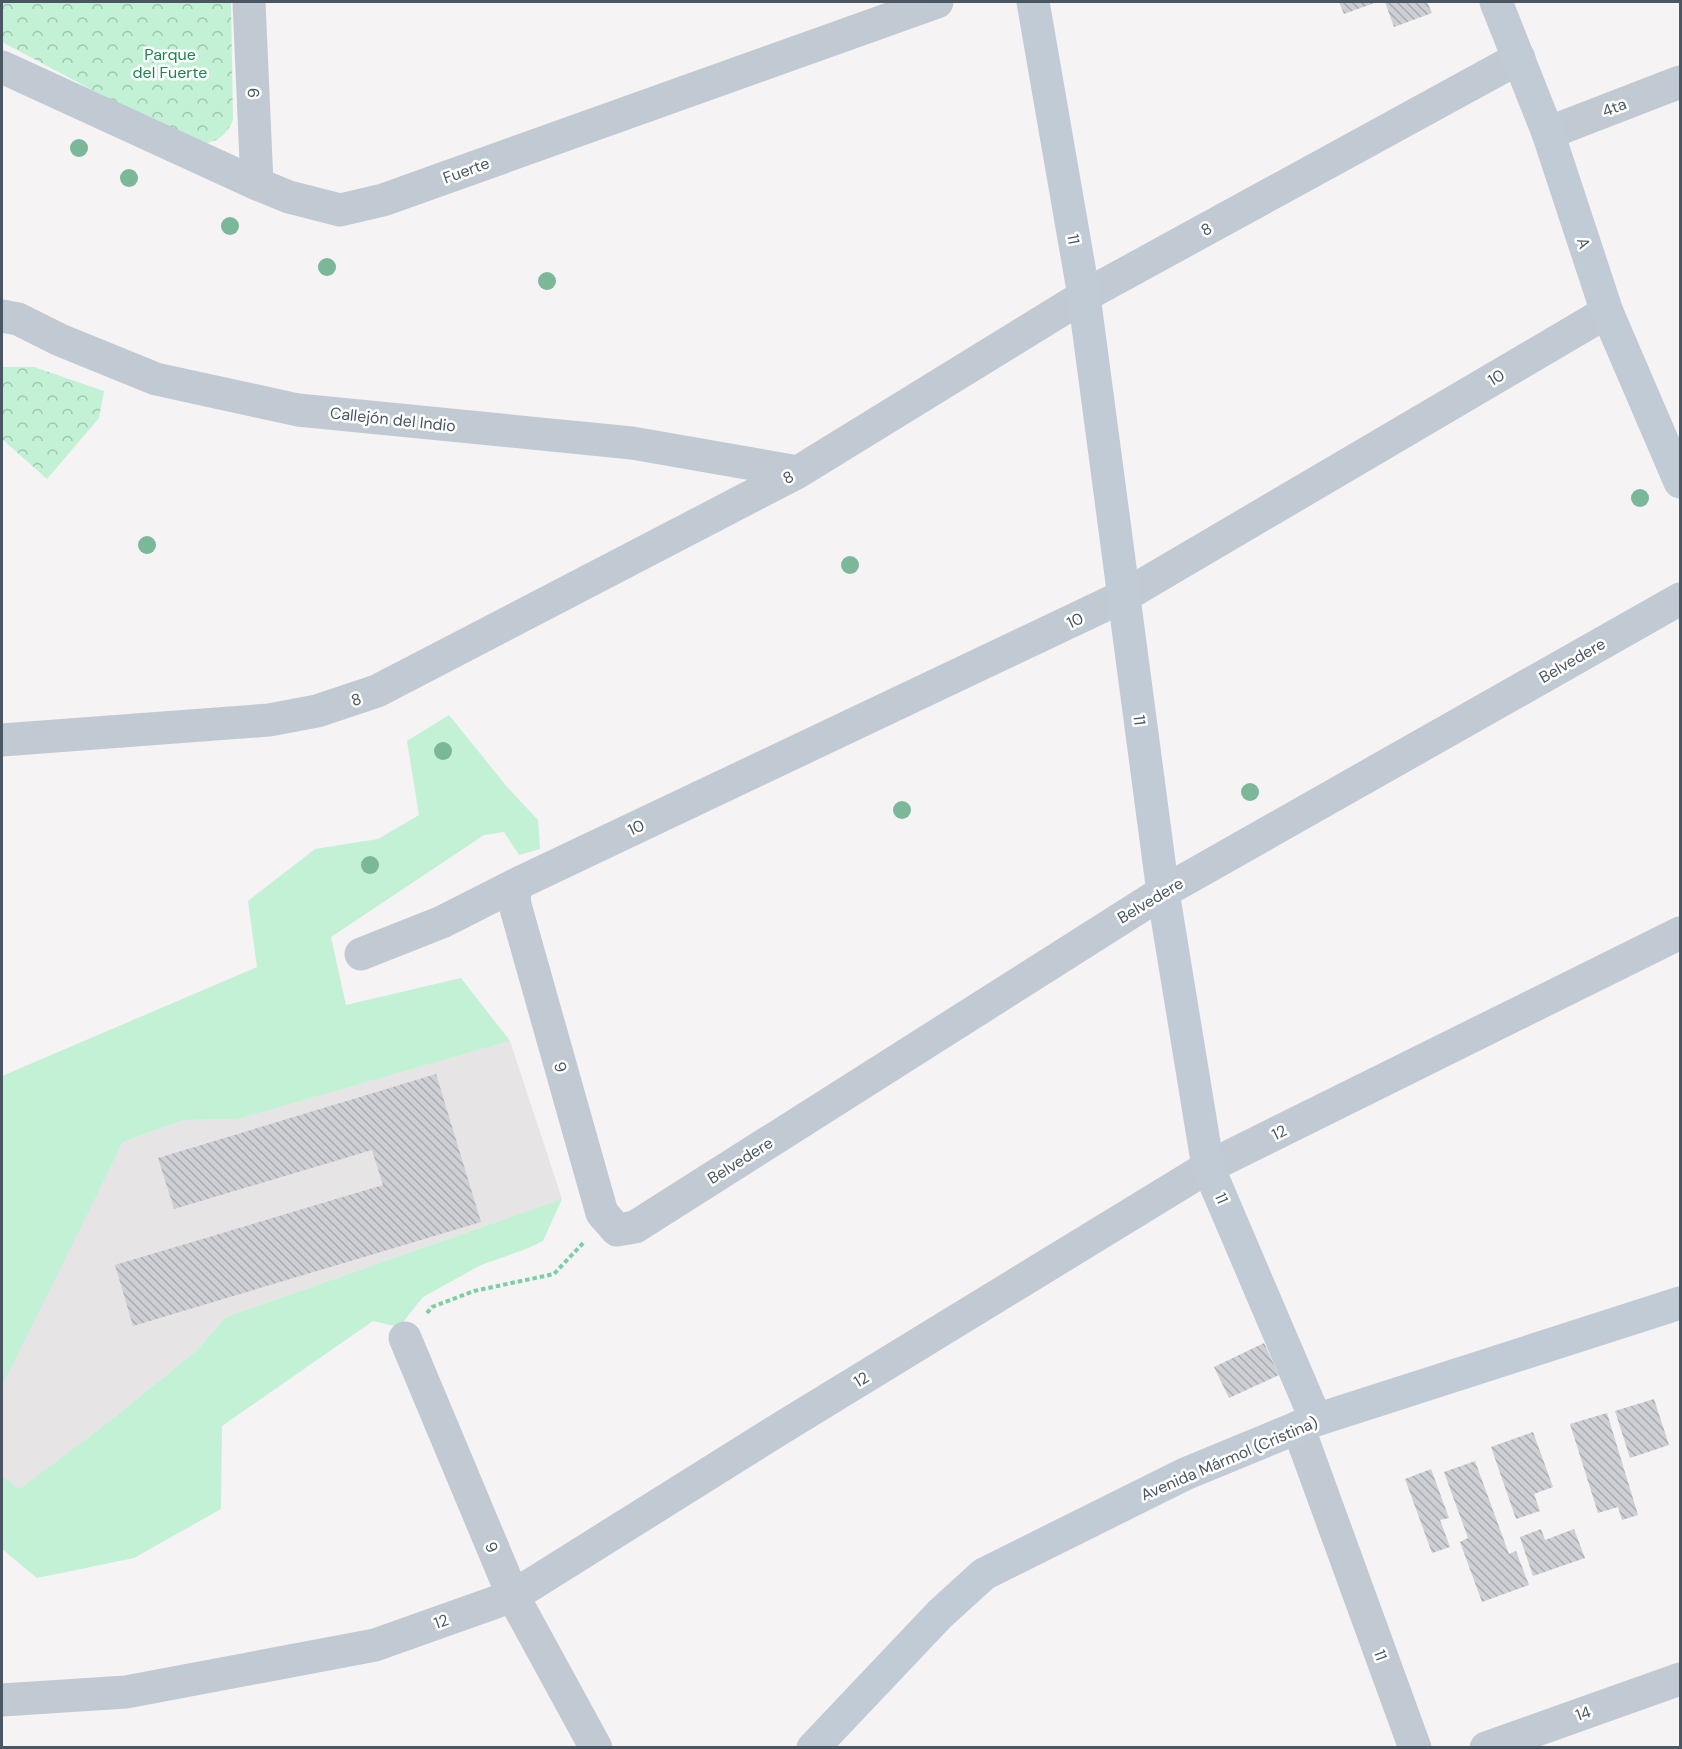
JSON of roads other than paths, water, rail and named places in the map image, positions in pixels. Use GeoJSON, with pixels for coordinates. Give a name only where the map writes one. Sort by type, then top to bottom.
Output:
{"type":"FeatureCollection","features":[{"type":"Feature","properties":{"kind":"main road","name":"11"},"geometry":{"type":"LineString","coordinates":[[1033,2],[1084,296],[1162,892],[1208,1167],[1307,1424]]}},
{"type":"Feature","properties":{"kind":"main road","name":"A"},"geometry":{"type":"LineString","coordinates":[[1496,2],[1548,133],[1607,312],[1680,482]]}},
{"type":"Feature","properties":{"kind":"main road","name":"Avenida Mármol (Cristina)"},"geometry":{"type":"LineString","coordinates":[[813,1748],[940,1614],[984,1574],[1185,1474],[1307,1424],[1680,1303]]}},
{"type":"Feature","properties":{"kind":"street","name":"9"},"geometry":{"type":"LineString","coordinates":[[249,2],[257,184]]}},
{"type":"Feature","properties":{"kind":"street","name":"Fuerte"},"geometry":{"type":"LineString","coordinates":[[2,67],[257,184],[289,197],[340,210],[383,200],[937,2]]}},
{"type":"Feature","properties":{"kind":"street","name":"8"},"geometry":{"type":"LineString","coordinates":[[2,740],[269,720],[317,711],[377,691],[798,472],[1084,296],[1519,58]]}},
{"type":"Feature","properties":{"kind":"street","name":"4ta"},"geometry":{"type":"LineString","coordinates":[[1548,133],[1680,82]]}},
{"type":"Feature","properties":{"kind":"street","name":"10"},"geometry":{"type":"LineString","coordinates":[[361,954],[442,922],[519,883],[1125,596],[1607,312]]}},
{"type":"Feature","properties":{"kind":"street","name":"Callejón del Indio"},"geometry":{"type":"LineString","coordinates":[[2,316],[18,319],[60,340],[156,379],[298,410],[632,443],[798,472]]}},
{"type":"Feature","properties":{"kind":"street","name":"Belvedere"},"geometry":{"type":"LineString","coordinates":[[635,1227],[1162,892],[1680,598]]}},
{"type":"Feature","properties":{"kind":"street","name":"9"},"geometry":{"type":"LineString","coordinates":[[519,883],[514,894],[515,905],[602,1213],[617,1230],[635,1227]]}},
{"type":"Feature","properties":{"kind":"street","name":"12"},"geometry":{"type":"LineString","coordinates":[[2,1700],[126,1692],[375,1645],[513,1596],[778,1430],[1208,1167],[1680,933]]}},
{"type":"Feature","properties":{"kind":"street","name":"9"},"geometry":{"type":"LineString","coordinates":[[405,1338],[513,1596],[596,1748]]}},
{"type":"Feature","properties":{"kind":"street","name":"11"},"geometry":{"type":"LineString","coordinates":[[1307,1424],[1415,1748]]}},
{"type":"Feature","properties":{"kind":"street","name":"14"},"geometry":{"type":"LineString","coordinates":[[1486,1748],[1680,1679]]}},
{"type":"Feature","properties":{"kind":"park label","name":"Parque del Fuerte"},"geometry":{"type":"Point","coordinates":[170,63]}}]}
